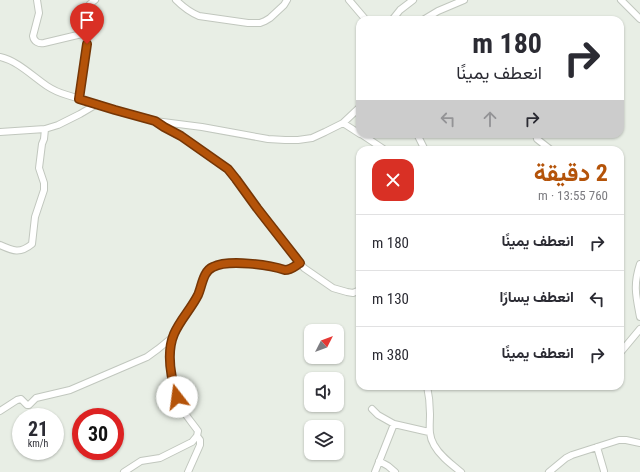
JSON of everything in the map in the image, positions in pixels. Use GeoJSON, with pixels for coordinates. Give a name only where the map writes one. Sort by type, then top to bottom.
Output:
{"type":"FeatureCollection","features":[{"type":"Feature","properties":{"kind":"street"},"geometry":{"type":"LineString","coordinates":[[37,0],[38,13],[33,36],[33,39],[36,42],[40,44],[86,33]]}},
{"type":"Feature","properties":{"kind":"street"},"geometry":{"type":"LineString","coordinates":[[79,99],[87,44],[85,26],[87,8],[95,0]]}},
{"type":"Feature","properties":{"kind":"street"},"geometry":{"type":"LineString","coordinates":[[176,0],[182,7],[199,16],[248,23],[265,21],[284,5],[287,0]]}},
{"type":"Feature","properties":{"kind":"street"},"geometry":{"type":"LineString","coordinates":[[349,0],[363,16]]}},
{"type":"Feature","properties":{"kind":"street"},"geometry":{"type":"LineString","coordinates":[[395,16],[400,10],[413,0]]}},
{"type":"Feature","properties":{"kind":"street"},"geometry":{"type":"LineString","coordinates":[[430,16],[464,0]]}},
{"type":"Feature","properties":{"kind":"street"},"geometry":{"type":"LineString","coordinates":[[621,0],[640,19]]}},
{"type":"Feature","properties":{"kind":"street"},"geometry":{"type":"LineString","coordinates":[[0,57],[20,66],[58,92],[79,99],[155,121],[202,127],[268,139],[298,140],[312,138],[343,122],[356,112]]}},
{"type":"Feature","properties":{"kind":"street"},"geometry":{"type":"LineString","coordinates":[[0,132],[46,129],[58,125],[97,104]]}},
{"type":"Feature","properties":{"kind":"street"},"geometry":{"type":"LineString","coordinates":[[155,121],[181,136],[228,169],[304,268],[333,288],[353,293],[356,292]]}},
{"type":"Feature","properties":{"kind":"street"},"geometry":{"type":"LineString","coordinates":[[343,122],[356,131]]}},
{"type":"Feature","properties":{"kind":"street"},"geometry":{"type":"LineString","coordinates":[[0,245],[19,251],[25,250],[32,244],[35,217],[44,190],[44,183],[40,168],[42,144],[46,129]]}},
{"type":"Feature","properties":{"kind":"street"},"geometry":{"type":"LineString","coordinates":[[366,138],[379,146]]}},
{"type":"Feature","properties":{"kind":"street"},"geometry":{"type":"LineString","coordinates":[[537,138],[546,146]]}},
{"type":"Feature","properties":{"kind":"street"},"geometry":{"type":"LineString","coordinates":[[124,472],[141,461],[160,458],[167,455],[192,442],[197,436],[198,431],[181,407],[173,385],[170,359],[174,336],[197,297],[207,272],[212,267],[222,264],[263,265],[289,270],[300,263]]}},
{"type":"Feature","properties":{"kind":"street"},"geometry":{"type":"LineString","coordinates":[[640,264],[636,276],[635,286],[640,317]]}},
{"type":"Feature","properties":{"kind":"street"},"geometry":{"type":"LineString","coordinates":[[624,348],[640,329]]}},
{"type":"Feature","properties":{"kind":"street"},"geometry":{"type":"LineString","coordinates":[[0,411],[16,400],[21,399],[29,405],[36,398],[70,390],[147,357],[174,336]]}},
{"type":"Feature","properties":{"kind":"street"},"geometry":{"type":"LineString","coordinates":[[427,390],[430,414],[429,432],[431,440],[440,454],[461,472]]}},
{"type":"Feature","properties":{"kind":"street"},"geometry":{"type":"LineString","coordinates":[[372,409],[378,415],[394,424],[429,432]]}},
{"type":"Feature","properties":{"kind":"street"},"geometry":{"type":"LineString","coordinates":[[374,472],[394,424]]}},
{"type":"Feature","properties":{"kind":"street"},"geometry":{"type":"LineString","coordinates":[[188,472],[200,445],[200,440],[197,436]]}},
{"type":"Feature","properties":{"kind":"street"},"geometry":{"type":"LineString","coordinates":[[549,472],[572,455],[619,440],[640,443]]}},
{"type":"Feature","properties":{"kind":"street"},"geometry":{"type":"LineString","coordinates":[[598,447],[604,472]]}},
{"type":"Feature","properties":{"kind":"street"},"geometry":{"type":"LineString","coordinates":[[379,461],[395,472]]}},
{"type":"Feature","properties":{"kind":"route"},"geometry":{"type":"LineString","coordinates":[[87,44],[79,99],[155,121],[181,136],[228,169],[300,263],[289,270],[263,265],[230,263],[216,265],[209,269],[197,297],[176,330],[172,344],[170,359],[171,373],[177,397]]}}]}
